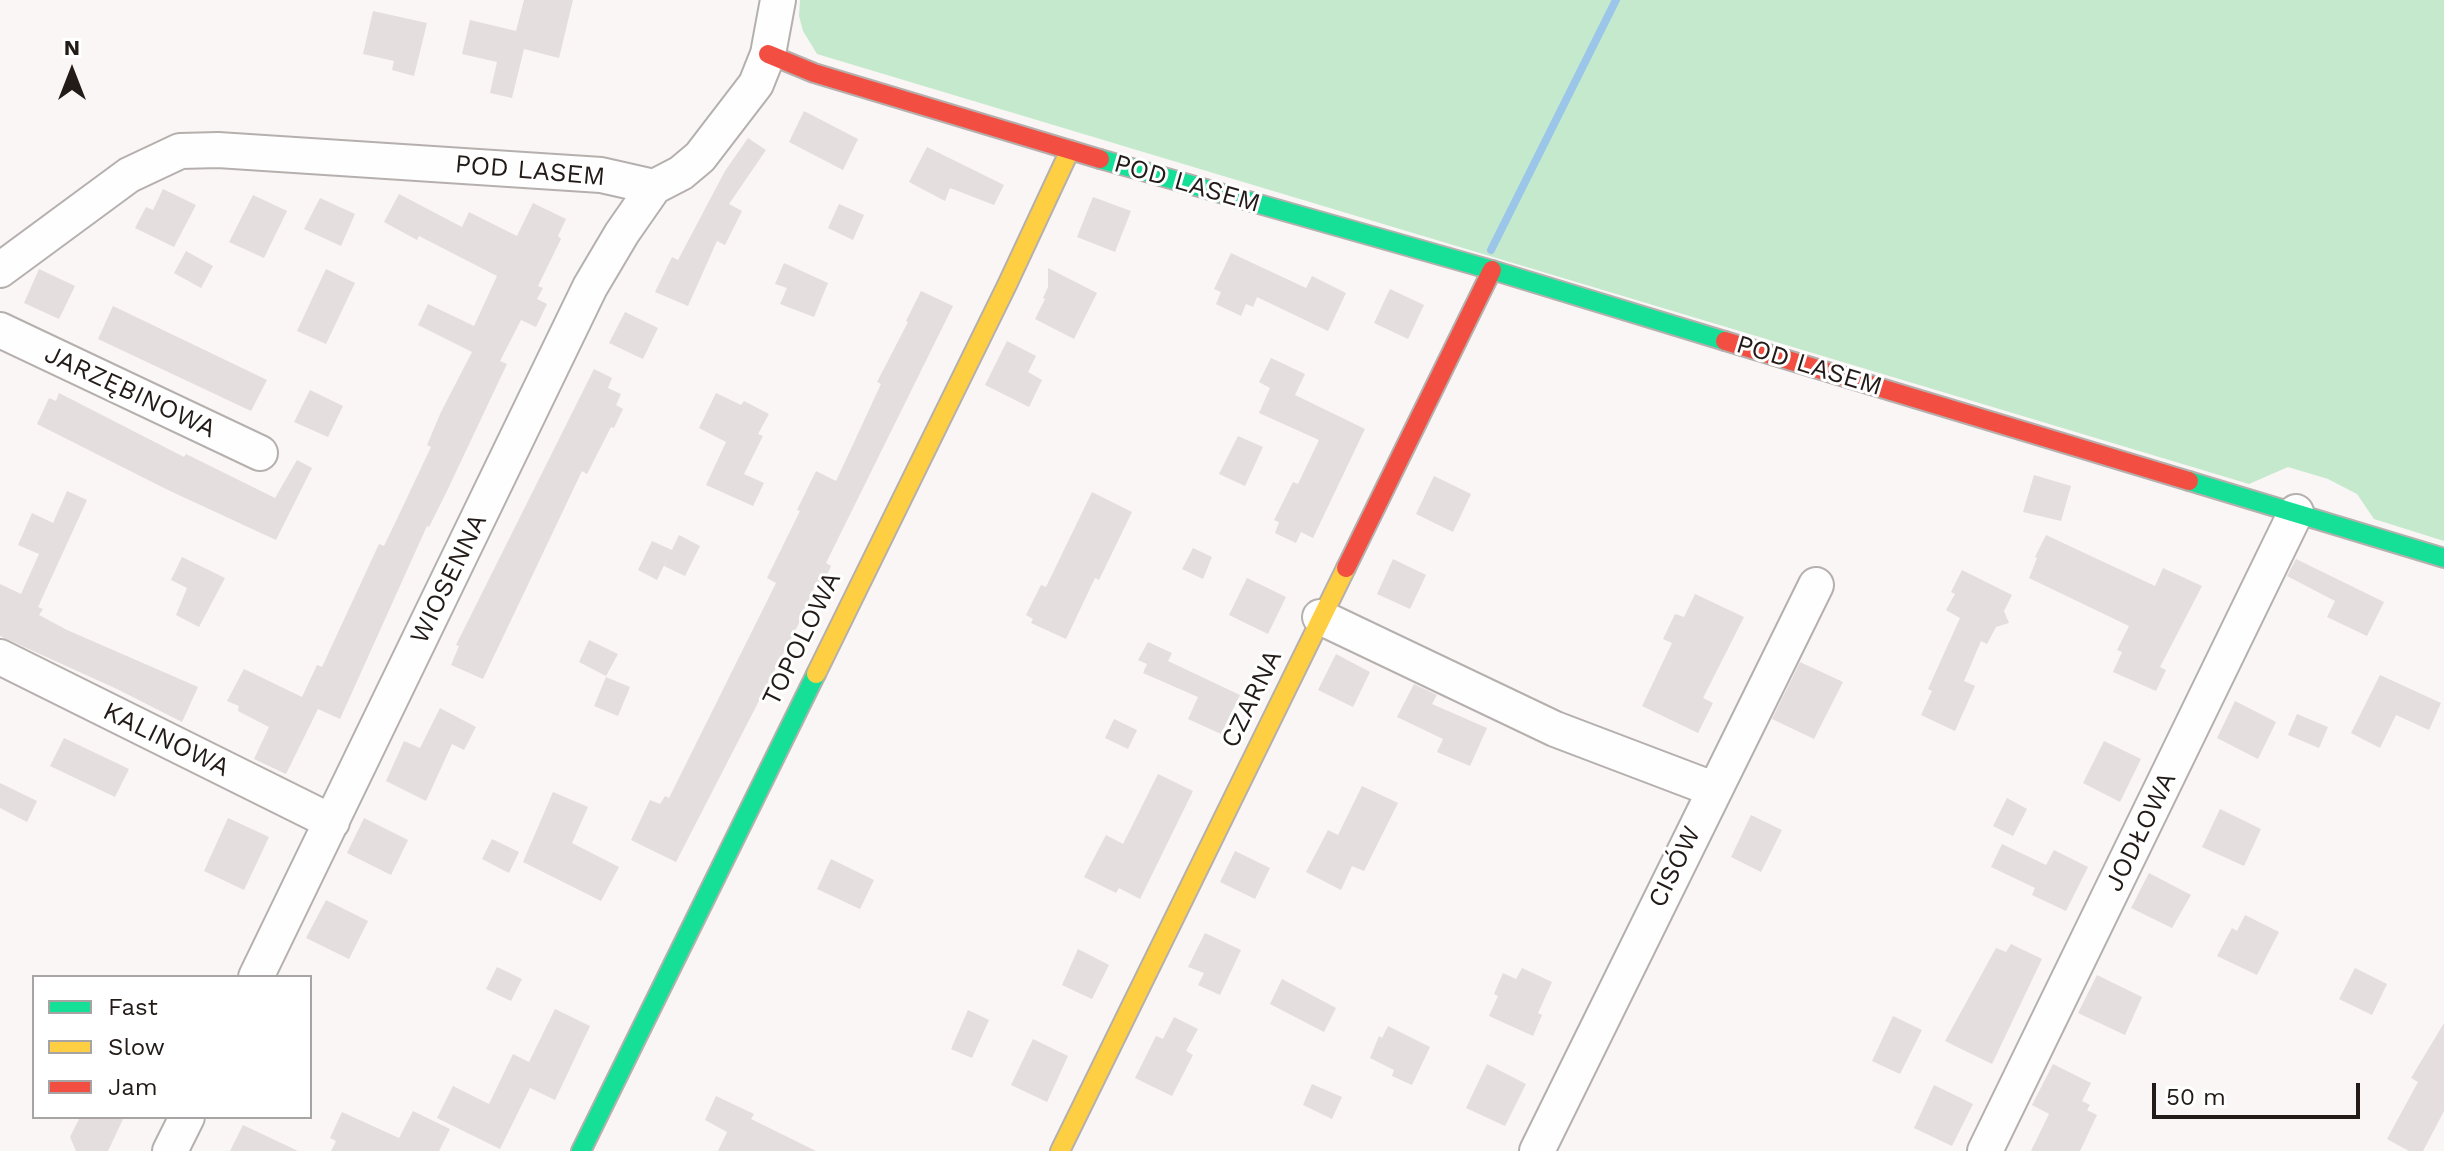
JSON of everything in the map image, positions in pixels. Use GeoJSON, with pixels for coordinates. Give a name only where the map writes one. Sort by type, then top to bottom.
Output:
{"type":"FeatureCollection","features":[{"type":"Feature","properties":{"kind":"street"},"geometry":{"type":"LineString","coordinates":[[654,187],[681,173],[700,157],[756,84],[768,54],[778,0]]}},
{"type":"Feature","properties":{"kind":"street","name":"POD LASEM"},"geometry":{"type":"LineString","coordinates":[[768,54],[814,73],[1070,150],[1492,270],[2444,558]]}},
{"type":"Feature","properties":{"kind":"street","name":"POD LASEM"},"geometry":{"type":"LineString","coordinates":[[0,270],[129,175],[180,151],[218,150],[601,175],[654,187]]}},
{"type":"Feature","properties":{"kind":"street","name":"TOPOLOWA"},"geometry":{"type":"LineString","coordinates":[[581,1151],[1000,299],[1070,150]]}},
{"type":"Feature","properties":{"kind":"street","name":"WIOSENNA"},"geometry":{"type":"LineString","coordinates":[[257,975],[590,287],[654,187]]}},
{"type":"Feature","properties":{"kind":"street","name":"CZARNA"},"geometry":{"type":"LineString","coordinates":[[1060,1151],[1492,270]]}},
{"type":"Feature","properties":{"kind":"street","name":"JARZĘBINOWA"},"geometry":{"type":"LineString","coordinates":[[0,330],[260,453]]}},
{"type":"Feature","properties":{"kind":"street","name":"JODŁOWA"},"geometry":{"type":"LineString","coordinates":[[1985,1151],[2296,512]]}},
{"type":"Feature","properties":{"kind":"street","name":"CISÓW"},"geometry":{"type":"LineString","coordinates":[[1537,1151],[1816,585]]}},
{"type":"Feature","properties":{"kind":"street"},"geometry":{"type":"LineString","coordinates":[[1320,617],[1555,729],[1713,789]]}},
{"type":"Feature","properties":{"kind":"street","name":"KALINOWA"},"geometry":{"type":"LineString","coordinates":[[0,657],[332,822]]}},
{"type":"Feature","properties":{"kind":"street"},"geometry":{"type":"LineString","coordinates":[[170,1151],[186,1119]]}},
{"type":"Feature","properties":{"kind":"green space"},"geometry":{"type":"Polygon","coordinates":[[[800,0],[2444,0],[2444,541],[2374,519],[2357,494],[2328,479],[2288,467],[2249,484],[817,54],[803,31],[799,16],[800,0]]]}},
{"type":"Feature","properties":{"kind":"building"},"geometry":{"type":"Polygon","coordinates":[[[524,0],[573,0],[559,58],[524,49],[512,98],[490,93],[497,62],[462,54],[470,20],[516,31],[524,0]]]}},
{"type":"Feature","properties":{"kind":"building"},"geometry":{"type":"Polygon","coordinates":[[[373,11],[427,23],[414,76],[392,70],[394,61],[363,54],[373,11]]]}},
{"type":"Feature","properties":{"kind":"building"},"geometry":{"type":"Polygon","coordinates":[[[804,111],[858,139],[843,170],[789,142],[804,111]]]}},
{"type":"Feature","properties":{"kind":"building"},"geometry":{"type":"Polygon","coordinates":[[[748,138],[766,150],[729,204],[742,211],[725,245],[717,241],[688,306],[655,292],[672,257],[678,260],[725,171],[748,138]]]}},
{"type":"Feature","properties":{"kind":"building"},"geometry":{"type":"Polygon","coordinates":[[[927,147],[1004,185],[994,205],[950,188],[945,201],[909,182],[927,147]]]}},
{"type":"Feature","properties":{"kind":"building"},"geometry":{"type":"Polygon","coordinates":[[[163,189],[196,205],[174,247],[135,228],[146,207],[153,210],[163,189]]]}},
{"type":"Feature","properties":{"kind":"building"},"geometry":{"type":"Polygon","coordinates":[[[399,194],[462,227],[469,212],[517,236],[533,203],[566,219],[558,236],[561,239],[538,286],[543,288],[537,299],[547,304],[536,327],[521,320],[500,361],[507,364],[446,493],[427,526],[340,719],[318,709],[286,774],[254,759],[269,727],[238,711],[239,706],[227,701],[244,669],[302,697],[317,665],[322,667],[379,544],[384,546],[405,502],[431,447],[427,445],[441,412],[472,352],[418,325],[428,304],[474,326],[497,276],[419,236],[417,240],[384,222],[399,194]]]}},
{"type":"Feature","properties":{"kind":"building"},"geometry":{"type":"Polygon","coordinates":[[[253,195],[287,211],[264,258],[229,242],[253,195]]]}},
{"type":"Feature","properties":{"kind":"building"},"geometry":{"type":"Polygon","coordinates":[[[1093,197],[1131,211],[1115,252],[1077,237],[1093,197]]]}},
{"type":"Feature","properties":{"kind":"building"},"geometry":{"type":"Polygon","coordinates":[[[320,198],[355,214],[341,246],[304,229],[320,198]]]}},
{"type":"Feature","properties":{"kind":"building"},"geometry":{"type":"Polygon","coordinates":[[[839,204],[864,215],[853,240],[828,228],[839,204]]]}},
{"type":"Feature","properties":{"kind":"building"},"geometry":{"type":"Polygon","coordinates":[[[186,251],[213,266],[201,288],[174,273],[186,251]]]}},
{"type":"Feature","properties":{"kind":"building"},"geometry":{"type":"Polygon","coordinates":[[[1231,253],[1306,288],[1312,276],[1346,293],[1328,331],[1257,297],[1253,307],[1246,304],[1241,316],[1216,304],[1221,292],[1214,289],[1231,253]]]}},
{"type":"Feature","properties":{"kind":"building"},"geometry":{"type":"Polygon","coordinates":[[[784,263],[828,283],[814,317],[780,304],[787,288],[775,284],[784,263]]]}},
{"type":"Feature","properties":{"kind":"building"},"geometry":{"type":"Polygon","coordinates":[[[1048,268],[1097,293],[1074,339],[1035,319],[1045,299],[1048,268]]]}},
{"type":"Feature","properties":{"kind":"building"},"geometry":{"type":"Polygon","coordinates":[[[39,269],[75,286],[59,319],[24,303],[39,269]]]}},
{"type":"Feature","properties":{"kind":"building"},"geometry":{"type":"Polygon","coordinates":[[[326,269],[355,283],[326,344],[297,331],[326,269]]]}},
{"type":"Feature","properties":{"kind":"building"},"geometry":{"type":"Polygon","coordinates":[[[1390,289],[1424,305],[1408,339],[1374,323],[1390,289]]]}},
{"type":"Feature","properties":{"kind":"building"},"geometry":{"type":"Polygon","coordinates":[[[921,291],[953,306],[826,563],[831,566],[823,584],[817,581],[798,625],[676,862],[631,840],[650,800],[660,804],[665,796],[669,798],[776,583],[767,578],[816,471],[836,481],[881,384],[877,382],[921,291]]]}},
{"type":"Feature","properties":{"kind":"building"},"geometry":{"type":"Polygon","coordinates":[[[113,306],[267,380],[251,411],[98,339],[113,306]]]}},
{"type":"Feature","properties":{"kind":"building"},"geometry":{"type":"Polygon","coordinates":[[[625,312],[658,328],[643,359],[609,343],[625,312]]]}},
{"type":"Feature","properties":{"kind":"building"},"geometry":{"type":"Polygon","coordinates":[[[1007,341],[1036,356],[1028,372],[1042,380],[1029,407],[985,385],[1007,341]]]}},
{"type":"Feature","properties":{"kind":"building"},"geometry":{"type":"Polygon","coordinates":[[[1271,358],[1305,374],[1295,395],[1365,429],[1313,538],[1301,532],[1296,543],[1275,533],[1279,522],[1274,520],[1293,482],[1298,484],[1319,440],[1259,413],[1270,388],[1259,382],[1271,358]]]}},
{"type":"Feature","properties":{"kind":"building"},"geometry":{"type":"Polygon","coordinates":[[[594,369],[612,378],[608,388],[621,394],[616,405],[623,409],[587,474],[582,471],[483,679],[451,665],[459,646],[456,645],[594,369]]]}},
{"type":"Feature","properties":{"kind":"building"},"geometry":{"type":"Polygon","coordinates":[[[310,390],[343,406],[328,437],[294,422],[310,390]]]}},
{"type":"Feature","properties":{"kind":"building"},"geometry":{"type":"Polygon","coordinates":[[[59,393],[184,457],[186,454],[275,498],[297,460],[312,468],[276,540],[37,424],[49,398],[56,401],[59,393]]]}},
{"type":"Feature","properties":{"kind":"building"},"geometry":{"type":"Polygon","coordinates":[[[716,393],[741,405],[744,401],[769,414],[758,434],[763,436],[744,474],[764,483],[753,506],[706,485],[726,442],[699,428],[716,393]]]}},
{"type":"Feature","properties":{"kind":"building"},"geometry":{"type":"Polygon","coordinates":[[[1238,436],[1263,447],[1245,486],[1219,474],[1238,436]]]}},
{"type":"Feature","properties":{"kind":"building"},"geometry":{"type":"Polygon","coordinates":[[[2034,475],[2071,486],[2061,521],[2023,512],[2034,475]]]}},
{"type":"Feature","properties":{"kind":"building"},"geometry":{"type":"Polygon","coordinates":[[[1434,476],[1471,494],[1453,532],[1416,514],[1434,476]]]}},
{"type":"Feature","properties":{"kind":"building"},"geometry":{"type":"Polygon","coordinates":[[[67,491],[87,500],[38,607],[43,609],[39,615],[198,687],[182,722],[0,636],[0,584],[21,594],[39,554],[18,545],[32,513],[53,523],[67,491]]]}},
{"type":"Feature","properties":{"kind":"building"},"geometry":{"type":"Polygon","coordinates":[[[1092,492],[1132,512],[1066,639],[1031,623],[1033,619],[1026,615],[1041,585],[1046,587],[1092,492]]]}},
{"type":"Feature","properties":{"kind":"building"},"geometry":{"type":"Polygon","coordinates":[[[679,535],[700,546],[685,576],[664,566],[669,555],[657,580],[638,570],[652,541],[672,550],[679,535]]]}},
{"type":"Feature","properties":{"kind":"building"},"geometry":{"type":"Polygon","coordinates":[[[2046,535],[2155,586],[2163,568],[2202,586],[2160,667],[2166,670],[2156,691],[2113,672],[2122,652],[2117,650],[2129,626],[2029,578],[2046,535]]]}},
{"type":"Feature","properties":{"kind":"building"},"geometry":{"type":"Polygon","coordinates":[[[1193,548],[1212,557],[1203,579],[1182,569],[1193,548]]]}},
{"type":"Feature","properties":{"kind":"building"},"geometry":{"type":"Polygon","coordinates":[[[182,557],[225,578],[199,627],[176,615],[187,588],[171,580],[182,557]]]}},
{"type":"Feature","properties":{"kind":"building"},"geometry":{"type":"Polygon","coordinates":[[[1393,559],[1426,575],[1410,609],[1377,594],[1393,559]]]}},
{"type":"Feature","properties":{"kind":"building"},"geometry":{"type":"Polygon","coordinates":[[[2296,559],[2384,602],[2367,636],[2327,617],[2335,601],[2287,576],[2296,559]]]}},
{"type":"Feature","properties":{"kind":"building"},"geometry":{"type":"Polygon","coordinates":[[[1962,570],[2012,595],[2004,611],[2009,623],[1996,627],[1987,644],[1981,641],[1964,681],[1975,686],[1955,731],[1921,715],[1932,691],[1928,689],[1960,618],[1946,610],[1955,594],[1951,592],[1962,570]]]}},
{"type":"Feature","properties":{"kind":"building"},"geometry":{"type":"Polygon","coordinates":[[[1247,578],[1286,597],[1268,634],[1229,615],[1247,578]]]}},
{"type":"Feature","properties":{"kind":"building"},"geometry":{"type":"Polygon","coordinates":[[[1695,594],[1744,617],[1703,698],[1713,703],[1698,733],[1642,706],[1672,643],[1663,639],[1675,614],[1684,617],[1695,594]]]}},
{"type":"Feature","properties":{"kind":"building"},"geometry":{"type":"Polygon","coordinates":[[[589,640],[618,654],[606,676],[579,662],[589,640]]]}},
{"type":"Feature","properties":{"kind":"building"},"geometry":{"type":"Polygon","coordinates":[[[1148,642],[1172,653],[1168,661],[1240,695],[1221,734],[1188,719],[1198,697],[1143,673],[1147,664],[1138,660],[1148,642]]]}},
{"type":"Feature","properties":{"kind":"building"},"geometry":{"type":"Polygon","coordinates":[[[1336,654],[1370,672],[1353,707],[1318,690],[1336,654]]]}},
{"type":"Feature","properties":{"kind":"building"},"geometry":{"type":"Polygon","coordinates":[[[1800,662],[1843,682],[1814,739],[1772,719],[1800,662]]]}},
{"type":"Feature","properties":{"kind":"building"},"geometry":{"type":"Polygon","coordinates":[[[2380,675],[2441,703],[2429,730],[2396,715],[2380,748],[2351,733],[2380,675]]]}},
{"type":"Feature","properties":{"kind":"building"},"geometry":{"type":"Polygon","coordinates":[[[606,677],[630,687],[618,716],[594,706],[606,677]]]}},
{"type":"Feature","properties":{"kind":"building"},"geometry":{"type":"Polygon","coordinates":[[[1414,684],[1437,695],[1432,704],[1487,728],[1470,766],[1437,752],[1443,739],[1397,717],[1414,684]]]}},
{"type":"Feature","properties":{"kind":"building"},"geometry":{"type":"Polygon","coordinates":[[[2235,701],[2276,722],[2258,759],[2217,738],[2235,701]]]}},
{"type":"Feature","properties":{"kind":"building"},"geometry":{"type":"Polygon","coordinates":[[[440,708],[476,727],[464,750],[452,744],[426,801],[386,781],[404,741],[420,748],[440,708]]]}},
{"type":"Feature","properties":{"kind":"building"},"geometry":{"type":"Polygon","coordinates":[[[2297,714],[2328,727],[2319,748],[2288,735],[2297,714]]]}},
{"type":"Feature","properties":{"kind":"building"},"geometry":{"type":"Polygon","coordinates":[[[1114,719],[1137,730],[1128,749],[1105,738],[1114,719]]]}},
{"type":"Feature","properties":{"kind":"building"},"geometry":{"type":"Polygon","coordinates":[[[64,738],[129,769],[115,797],[50,766],[64,738]]]}},
{"type":"Feature","properties":{"kind":"building"},"geometry":{"type":"Polygon","coordinates":[[[2104,741],[2141,759],[2120,802],[2083,783],[2104,741]]]}},
{"type":"Feature","properties":{"kind":"building"},"geometry":{"type":"Polygon","coordinates":[[[1158,774],[1193,791],[1140,899],[1119,888],[1116,893],[1084,877],[1106,835],[1123,844],[1158,774]]]}},
{"type":"Feature","properties":{"kind":"building"},"geometry":{"type":"Polygon","coordinates":[[[0,783],[37,801],[27,822],[0,808],[0,783]]]}},
{"type":"Feature","properties":{"kind":"building"},"geometry":{"type":"Polygon","coordinates":[[[1362,786],[1398,803],[1364,871],[1352,866],[1341,890],[1306,872],[1328,830],[1338,835],[1362,786]]]}},
{"type":"Feature","properties":{"kind":"building"},"geometry":{"type":"Polygon","coordinates":[[[553,792],[588,807],[572,843],[619,867],[601,901],[523,862],[553,792]]]}},
{"type":"Feature","properties":{"kind":"building"},"geometry":{"type":"Polygon","coordinates":[[[2007,798],[2027,809],[2013,836],[1993,826],[2007,798]]]}},
{"type":"Feature","properties":{"kind":"building"},"geometry":{"type":"Polygon","coordinates":[[[2220,809],[2261,829],[2244,866],[2202,847],[2220,809]]]}},
{"type":"Feature","properties":{"kind":"building"},"geometry":{"type":"Polygon","coordinates":[[[1751,815],[1782,830],[1761,872],[1731,857],[1751,815]]]}},
{"type":"Feature","properties":{"kind":"building"},"geometry":{"type":"Polygon","coordinates":[[[228,818],[269,837],[244,890],[204,871],[228,818]]]}},
{"type":"Feature","properties":{"kind":"building"},"geometry":{"type":"Polygon","coordinates":[[[364,818],[408,840],[391,875],[347,853],[364,818]]]}},
{"type":"Feature","properties":{"kind":"building"},"geometry":{"type":"Polygon","coordinates":[[[492,839],[519,852],[509,873],[482,859],[492,839]]]}},
{"type":"Feature","properties":{"kind":"building"},"geometry":{"type":"Polygon","coordinates":[[[2002,844],[2046,865],[2054,850],[2088,867],[2066,911],[2032,895],[2035,888],[1991,867],[2002,844]]]}},
{"type":"Feature","properties":{"kind":"building"},"geometry":{"type":"Polygon","coordinates":[[[1235,851],[1270,868],[1255,899],[1220,882],[1235,851]]]}},
{"type":"Feature","properties":{"kind":"building"},"geometry":{"type":"Polygon","coordinates":[[[831,859],[874,880],[860,909],[817,889],[831,859]]]}},
{"type":"Feature","properties":{"kind":"building"},"geometry":{"type":"Polygon","coordinates":[[[2149,873],[2191,895],[2172,928],[2131,908],[2149,873]]]}},
{"type":"Feature","properties":{"kind":"building"},"geometry":{"type":"Polygon","coordinates":[[[326,900],[368,921],[349,959],[306,938],[326,900]]]}},
{"type":"Feature","properties":{"kind":"building"},"geometry":{"type":"Polygon","coordinates":[[[2245,915],[2279,932],[2257,975],[2217,956],[2232,928],[2237,931],[2245,915]]]}},
{"type":"Feature","properties":{"kind":"building"},"geometry":{"type":"Polygon","coordinates":[[[1205,933],[1241,950],[1220,995],[1198,985],[1204,973],[1188,967],[1205,933]]]}},
{"type":"Feature","properties":{"kind":"building"},"geometry":{"type":"Polygon","coordinates":[[[2011,944],[2042,959],[1992,1064],[1945,1041],[1996,948],[2006,952],[2011,944]]]}},
{"type":"Feature","properties":{"kind":"building"},"geometry":{"type":"Polygon","coordinates":[[[1078,949],[1109,965],[1092,999],[1062,985],[1078,949]]]}},
{"type":"Feature","properties":{"kind":"building"},"geometry":{"type":"Polygon","coordinates":[[[497,967],[522,979],[511,1001],[486,989],[497,967]]]}},
{"type":"Feature","properties":{"kind":"building"},"geometry":{"type":"Polygon","coordinates":[[[1522,968],[1552,982],[1538,1013],[1542,1015],[1533,1036],[1489,1016],[1503,973],[1516,979],[1522,968]]]}},
{"type":"Feature","properties":{"kind":"building"},"geometry":{"type":"Polygon","coordinates":[[[2355,968],[2387,984],[2372,1015],[2339,999],[2355,968]]]}},
{"type":"Feature","properties":{"kind":"building"},"geometry":{"type":"Polygon","coordinates":[[[2097,975],[2142,997],[2125,1035],[2078,1013],[2097,975]]]}},
{"type":"Feature","properties":{"kind":"building"},"geometry":{"type":"Polygon","coordinates":[[[1282,979],[1336,1008],[1324,1032],[1270,1004],[1282,979]]]}},
{"type":"Feature","properties":{"kind":"building"},"geometry":{"type":"Polygon","coordinates":[[[555,1009],[590,1026],[555,1100],[530,1088],[500,1149],[437,1118],[453,1086],[489,1104],[513,1054],[529,1062],[555,1009]]]}},
{"type":"Feature","properties":{"kind":"building"},"geometry":{"type":"Polygon","coordinates":[[[968,1010],[989,1020],[972,1058],[951,1049],[968,1010]]]}},
{"type":"Feature","properties":{"kind":"building"},"geometry":{"type":"Polygon","coordinates":[[[1893,1016],[1922,1030],[1900,1074],[1872,1061],[1893,1016]]]}},
{"type":"Feature","properties":{"kind":"building"},"geometry":{"type":"Polygon","coordinates":[[[1174,1017],[1198,1029],[1186,1051],[1193,1055],[1172,1096],[1135,1078],[1156,1036],[1163,1039],[1174,1017]]]}},
{"type":"Feature","properties":{"kind":"building"},"geometry":{"type":"Polygon","coordinates":[[[2444,1023],[2444,1111],[2423,1151],[2409,1151],[2387,1139],[2418,1082],[2411,1078],[2444,1023]]]}},
{"type":"Feature","properties":{"kind":"building"},"geometry":{"type":"Polygon","coordinates":[[[1388,1026],[1430,1047],[1412,1085],[1392,1076],[1394,1070],[1370,1058],[1379,1036],[1382,1038],[1388,1026]]]}},
{"type":"Feature","properties":{"kind":"building"},"geometry":{"type":"Polygon","coordinates":[[[1033,1039],[1068,1056],[1047,1102],[1011,1085],[1033,1039]]]}},
{"type":"Feature","properties":{"kind":"building"},"geometry":{"type":"Polygon","coordinates":[[[1487,1064],[1526,1084],[1505,1126],[1466,1108],[1487,1064]]]}},
{"type":"Feature","properties":{"kind":"building"},"geometry":{"type":"Polygon","coordinates":[[[2053,1064],[2091,1083],[2082,1101],[2090,1105],[2087,1110],[2097,1115],[2080,1151],[2031,1151],[2049,1114],[2032,1105],[2053,1064]]]}},
{"type":"Feature","properties":{"kind":"building"},"geometry":{"type":"Polygon","coordinates":[[[1312,1084],[1342,1097],[1332,1119],[1303,1105],[1312,1084]]]}},
{"type":"Feature","properties":{"kind":"building"},"geometry":{"type":"Polygon","coordinates":[[[1934,1085],[1973,1104],[1952,1146],[1914,1128],[1934,1085]]]}},
{"type":"Feature","properties":{"kind":"building"},"geometry":{"type":"Polygon","coordinates":[[[716,1096],[754,1114],[751,1119],[816,1151],[718,1151],[727,1132],[705,1120],[716,1096]]]}},
{"type":"Feature","properties":{"kind":"building"},"geometry":{"type":"Polygon","coordinates":[[[413,1111],[450,1129],[439,1151],[331,1151],[336,1141],[330,1138],[342,1112],[399,1138],[413,1111]]]}},
{"type":"Feature","properties":{"kind":"building"},"geometry":{"type":"Polygon","coordinates":[[[79,1119],[123,1119],[108,1151],[76,1151],[70,1137],[79,1119]]]}},
{"type":"Feature","properties":{"kind":"building"},"geometry":{"type":"Polygon","coordinates":[[[243,1125],[298,1151],[230,1151],[243,1125]]]}},
{"type":"Feature","properties":{"kind":"waterway"},"geometry":{"type":"LineString","coordinates":[[1491,250],[1616,0]]}},
{"type":"Feature","properties":{"kind":"traffic: fast"},"geometry":{"type":"LineString","coordinates":[[1100,159],[1492,270],[1725,341]]}},
{"type":"Feature","properties":{"kind":"traffic: fast"},"geometry":{"type":"LineString","coordinates":[[2189,481],[2444,558]]}},
{"type":"Feature","properties":{"kind":"traffic: fast"},"geometry":{"type":"LineString","coordinates":[[581,1151],[816,674]]}},
{"type":"Feature","properties":{"kind":"traffic: slow"},"geometry":{"type":"LineString","coordinates":[[816,674],[1070,150]]}},
{"type":"Feature","properties":{"kind":"traffic: slow"},"geometry":{"type":"LineString","coordinates":[[1060,1151],[1346,568]]}},
{"type":"Feature","properties":{"kind":"traffic: jam"},"geometry":{"type":"LineString","coordinates":[[768,54],[814,73],[1100,159]]}},
{"type":"Feature","properties":{"kind":"traffic: jam"},"geometry":{"type":"LineString","coordinates":[[1346,568],[1492,270]]}},
{"type":"Feature","properties":{"kind":"traffic: jam"},"geometry":{"type":"LineString","coordinates":[[1725,341],[2189,481]]}}]}
